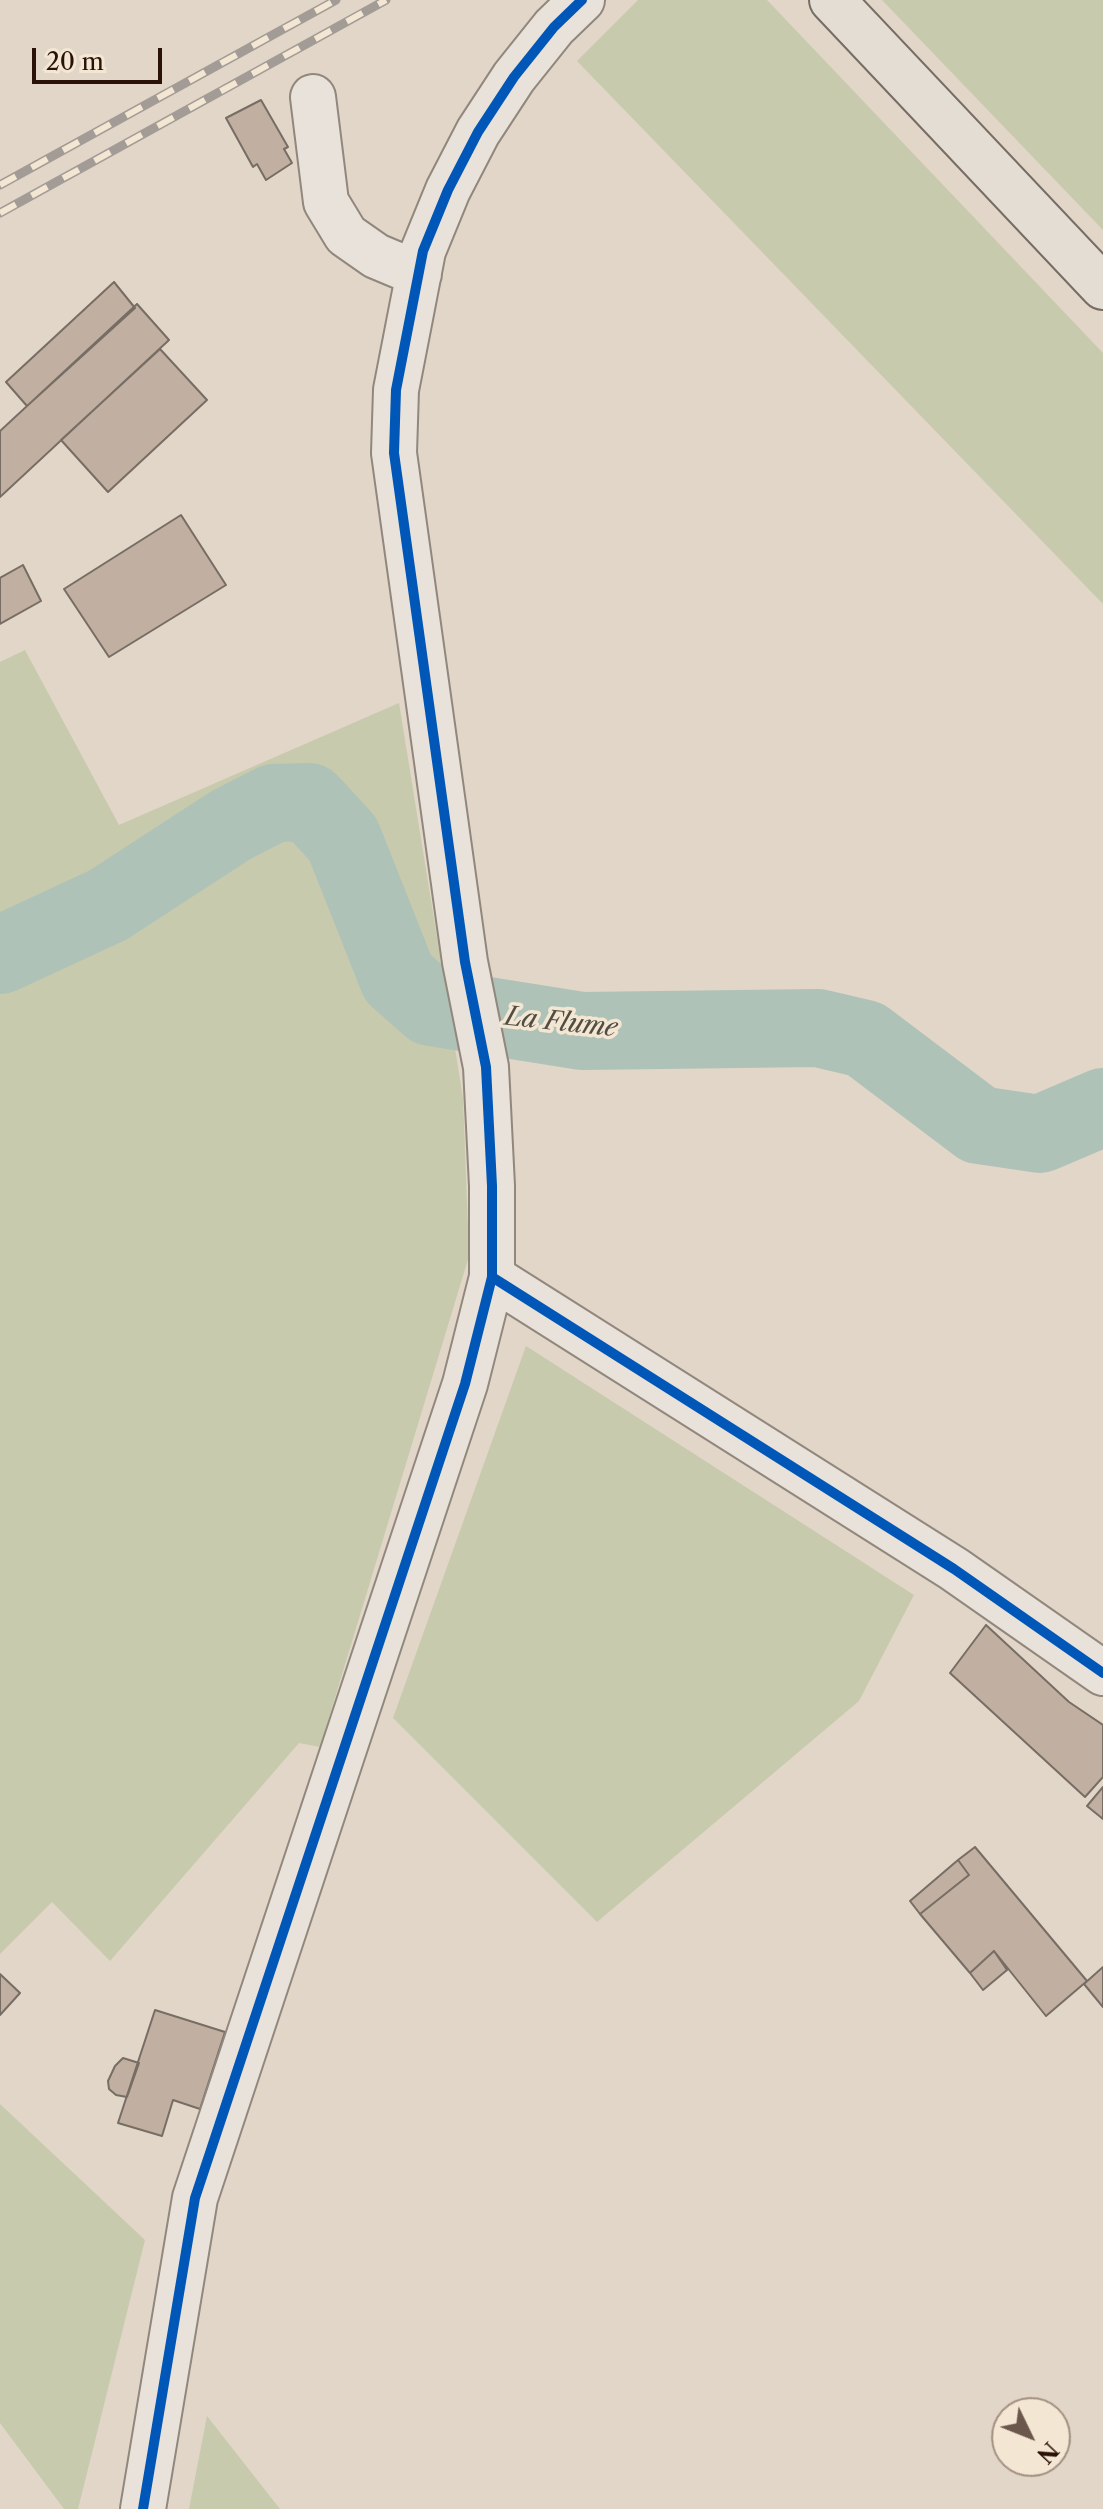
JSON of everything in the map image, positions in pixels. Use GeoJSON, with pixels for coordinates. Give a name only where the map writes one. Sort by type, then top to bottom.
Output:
{"type":"FeatureCollection","features":[{"type":"Feature","properties":{"kind":"main road"},"geometry":{"type":"LineString","coordinates":[[832,0],[1103,287]]}},
{"type":"Feature","properties":{"kind":"street"},"geometry":{"type":"LineString","coordinates":[[143,2509],[195,2198],[465,1384],[492,1277],[492,1186],[486,1067],[465,962],[394,453],[396,390],[423,251],[448,190],[478,132],[522,67],[554,27],[582,0]]}},
{"type":"Feature","properties":{"kind":"street"},"geometry":{"type":"LineString","coordinates":[[313,97],[326,202],[346,235],[376,256],[419,274]]}},
{"type":"Feature","properties":{"kind":"street"},"geometry":{"type":"LineString","coordinates":[[492,1277],[954,1569],[1103,1673]]}},
{"type":"Feature","properties":{"kind":"green space"},"geometry":{"type":"Polygon","coordinates":[[[638,0],[767,0],[1103,353],[1103,604],[577,61],[638,0]]]}},
{"type":"Feature","properties":{"kind":"green space"},"geometry":{"type":"Polygon","coordinates":[[[882,0],[1103,0],[1103,230],[882,0]]]}},
{"type":"Feature","properties":{"kind":"green space"},"geometry":{"type":"Polygon","coordinates":[[[25,650],[119,825],[399,703],[463,1098],[469,1256],[320,1747],[299,1743],[110,1961],[52,1902],[0,1954],[0,662],[25,650]]]}},
{"type":"Feature","properties":{"kind":"green space"},"geometry":{"type":"Polygon","coordinates":[[[526,1346],[914,1595],[859,1701],[597,1922],[393,1718],[526,1346]]]}},
{"type":"Feature","properties":{"kind":"green space"},"geometry":{"type":"Polygon","coordinates":[[[0,2104],[145,2240],[78,2509],[64,2509],[0,2423],[0,2104]]]}},
{"type":"Feature","properties":{"kind":"green space"},"geometry":{"type":"Polygon","coordinates":[[[207,2416],[280,2509],[189,2509],[207,2416]]]}},
{"type":"Feature","properties":{"kind":"building"},"geometry":{"type":"Polygon","coordinates":[[[261,100],[288,147],[284,149],[292,163],[266,180],[257,164],[253,167],[226,118],[261,100]]]}},
{"type":"Feature","properties":{"kind":"building"},"geometry":{"type":"Polygon","coordinates":[[[114,282],[135,308],[27,406],[6,382],[114,282]]]}},
{"type":"Feature","properties":{"kind":"building"},"geometry":{"type":"Polygon","coordinates":[[[137,304],[169,340],[0,497],[0,431],[137,304]]]}},
{"type":"Feature","properties":{"kind":"building"},"geometry":{"type":"Polygon","coordinates":[[[160,349],[207,400],[108,492],[61,440],[160,349]]]}},
{"type":"Feature","properties":{"kind":"building"},"geometry":{"type":"Polygon","coordinates":[[[181,515],[226,585],[109,657],[64,589],[181,515]]]}},
{"type":"Feature","properties":{"kind":"building"},"geometry":{"type":"Polygon","coordinates":[[[23,565],[41,601],[0,624],[0,578],[23,565]]]}},
{"type":"Feature","properties":{"kind":"building"},"geometry":{"type":"Polygon","coordinates":[[[986,1625],[1069,1702],[1103,1725],[1103,1777],[1085,1797],[950,1673],[986,1625]]]}},
{"type":"Feature","properties":{"kind":"building"},"geometry":{"type":"Polygon","coordinates":[[[1103,1787],[1103,1819],[1087,1806],[1103,1787]]]}},
{"type":"Feature","properties":{"kind":"building"},"geometry":{"type":"Polygon","coordinates":[[[975,1847],[1087,1981],[1046,2016],[994,1951],[970,1973],[920,1914],[969,1875],[958,1860],[975,1847]]]}},
{"type":"Feature","properties":{"kind":"building"},"geometry":{"type":"Polygon","coordinates":[[[958,1860],[969,1875],[920,1914],[910,1901],[958,1860]]]}},
{"type":"Feature","properties":{"kind":"building"},"geometry":{"type":"Polygon","coordinates":[[[994,1951],[1007,1970],[983,1990],[970,1973],[994,1951]]]}},
{"type":"Feature","properties":{"kind":"building"},"geometry":{"type":"Polygon","coordinates":[[[1103,1967],[1103,2007],[1084,1984],[1103,1967]]]}},
{"type":"Feature","properties":{"kind":"building"},"geometry":{"type":"Polygon","coordinates":[[[0,1974],[20,1993],[0,2015],[0,1974]]]}},
{"type":"Feature","properties":{"kind":"building"},"geometry":{"type":"Polygon","coordinates":[[[155,2010],[225,2032],[200,2109],[173,2100],[162,2136],[118,2123],[155,2010]]]}},
{"type":"Feature","properties":{"kind":"building"},"geometry":{"type":"Polygon","coordinates":[[[123,2058],[139,2063],[127,2097],[116,2095],[109,2089],[108,2081],[123,2058]]]}},
{"type":"Feature","properties":{"kind":"waterway","name":"La Flume"},"geometry":{"type":"LineString","coordinates":[[0,955],[108,905],[231,825],[274,803],[309,802],[343,839],[398,978],[431,1007],[582,1031],[818,1028],[865,1039],[979,1125],[1040,1134],[1103,1107]]}},
{"type":"Feature","properties":{"kind":"railway"},"geometry":{"type":"LineString","coordinates":[[0,185],[336,0]]}},
{"type":"Feature","properties":{"kind":"railway"},"geometry":{"type":"LineString","coordinates":[[0,213],[386,0]]}},
{"type":"Feature","properties":{"kind":"cycle path"},"geometry":{"type":"LineString","coordinates":[[143,2509],[195,2198],[465,1384],[492,1277],[492,1186],[486,1067],[465,962],[394,453],[396,390],[423,251],[448,190],[478,132],[514,77],[554,27],[582,0]]}},
{"type":"Feature","properties":{"kind":"cycle path"},"geometry":{"type":"LineString","coordinates":[[492,1277],[954,1569],[1103,1673]]}}]}
